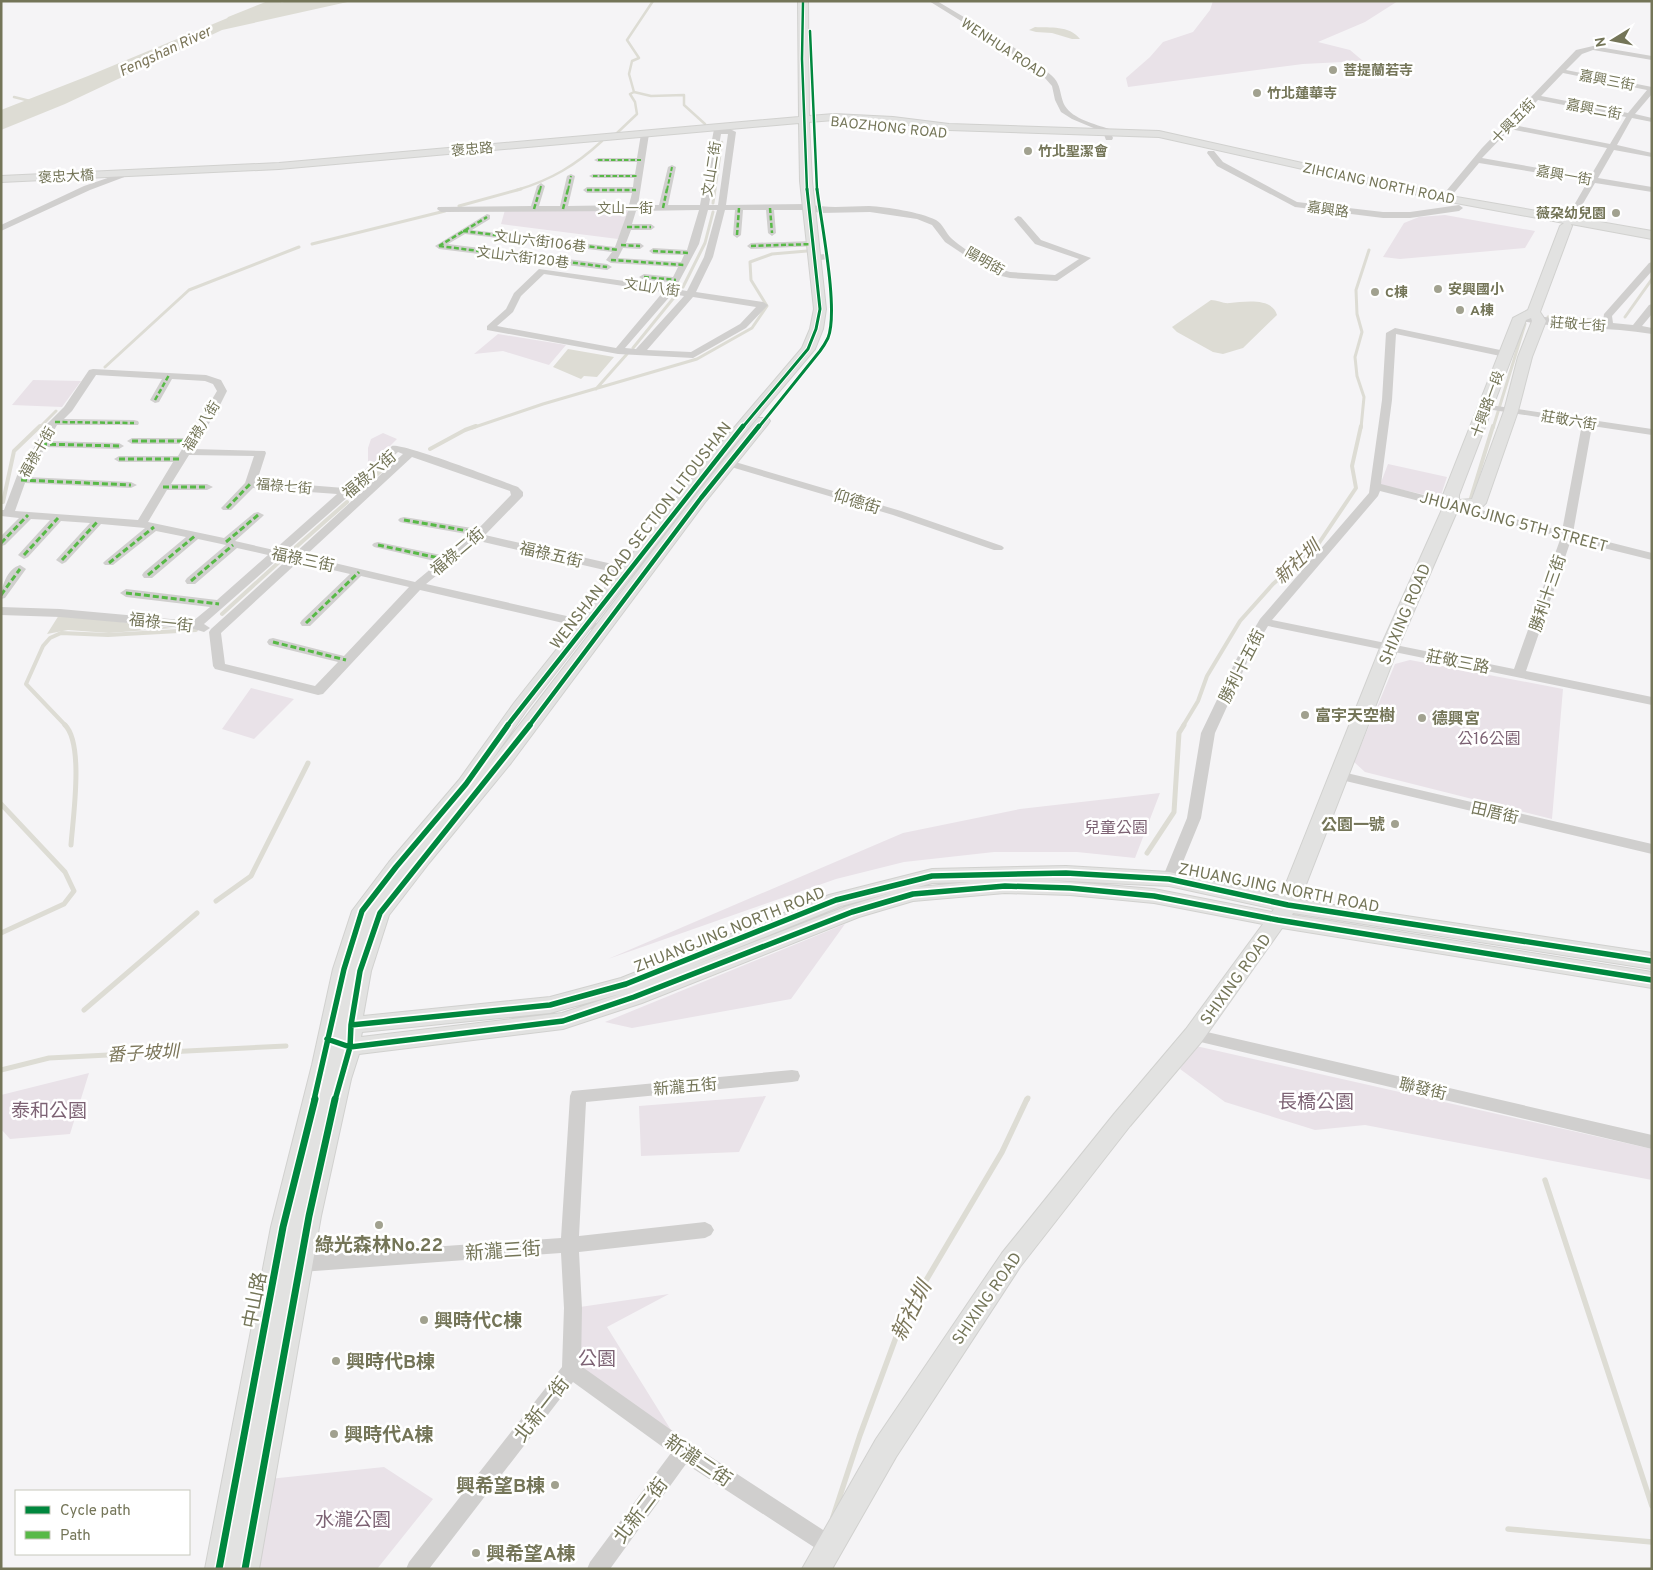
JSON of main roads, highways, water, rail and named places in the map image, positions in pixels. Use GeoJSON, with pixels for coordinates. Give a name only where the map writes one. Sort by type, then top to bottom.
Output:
{"type":"FeatureCollection","features":[{"type":"Feature","properties":{"kind":"main road","name":"WENSHAN ROAD SECTION LITOUSHAN"},"geometry":{"type":"LineString","coordinates":[[343,1037],[360,971],[380,912],[504,759],[602,628],[722,461],[808,349],[814,336],[819,323],[820,309],[808,120],[803,1]]}},
{"type":"Feature","properties":{"kind":"main road","name":"WENSHAN ROAD SECTION LITOUSHAN"},"geometry":{"type":"LineString","coordinates":[[808,120],[812,58],[810,46],[811,1]]}},
{"type":"Feature","properties":{"kind":"main road","name":"褒忠路"},"geometry":{"type":"LineString","coordinates":[[132,172],[288,165],[808,120]]}},
{"type":"Feature","properties":{"kind":"main road","name":"BAOZHONG ROAD"},"geometry":{"type":"LineString","coordinates":[[808,120],[1003,137],[1108,134]]}},
{"type":"Feature","properties":{"kind":"main road","name":"ZIHCIANG NORTH ROAD"},"geometry":{"type":"LineString","coordinates":[[1108,134],[1138,138],[1211,153],[1459,208],[1652,235]]}},
{"type":"Feature","properties":{"kind":"main road","name":"ZIHCIANG NORTH ROAD"},"geometry":{"type":"LineString","coordinates":[[1108,134],[1159,134],[1652,242]]}},
{"type":"Feature","properties":{"kind":"main road","name":"褒忠大橋"},"geometry":{"type":"LineString","coordinates":[[1,179],[132,172]]}},
{"type":"Feature","properties":{"kind":"main road"},"geometry":{"type":"LineString","coordinates":[[1452,505],[1478,504],[1511,411],[1536,317],[1568,223]]}},
{"type":"Feature","properties":{"kind":"main road","name":"十興路一段"},"geometry":{"type":"LineString","coordinates":[[1452,505],[1451,495],[1520,318],[1536,317]]}},
{"type":"Feature","properties":{"kind":"main road","name":"WENSHAN ROAD SECTION LITOUSHAN"},"geometry":{"type":"LineString","coordinates":[[343,1037],[344,969],[362,911],[396,867],[466,784],[520,707],[626,571],[722,461]]}},
{"type":"Feature","properties":{"kind":"main road","name":"SHIXING ROAD"},"geometry":{"type":"LineString","coordinates":[[816,1569],[886,1448],[1011,1260],[1116,1127],[1194,1035],[1283,912],[1389,648],[1452,505]]}},
{"type":"Feature","properties":{"kind":"main road","name":"ZHUANGJING NORTH ROAD"},"geometry":{"type":"LineString","coordinates":[[343,1037],[550,1005],[626,984],[836,900],[932,876],[1066,873],[1169,879],[1283,912],[1652,980]]}},
{"type":"Feature","properties":{"kind":"main road","name":"ZHUANGJING NORTH ROAD"},"geometry":{"type":"LineString","coordinates":[[343,1037],[563,1021],[634,997],[852,912],[912,894],[1005,886],[1070,888],[1154,896],[1652,960]]}},
{"type":"Feature","properties":{"kind":"main road"},"geometry":{"type":"LineString","coordinates":[[245,1569],[309,1216],[340,1079],[343,1037]]}},
{"type":"Feature","properties":{"kind":"main road","name":"中山路"},"geometry":{"type":"LineString","coordinates":[[219,1569],[283,1227],[343,1037]]}},
{"type":"Feature","properties":{"kind":"water","name":"Fengshan River"},"geometry":{"type":"Polygon","coordinates":[[[288,1],[352,1],[222,30],[65,104],[1,130],[1,110],[242,12],[288,1]]]}},
{"type":"Feature","properties":{"kind":"water"},"geometry":{"type":"Polygon","coordinates":[[[1035,27],[1065,29],[1080,39],[1029,30],[1035,27]]]}},
{"type":"Feature","properties":{"kind":"water"},"geometry":{"type":"Polygon","coordinates":[[[1211,300],[1228,303],[1264,303],[1270,305],[1277,315],[1243,348],[1223,354],[1213,352],[1177,332],[1172,327],[1211,300]]]}},
{"type":"Feature","properties":{"kind":"water"},"geometry":{"type":"Polygon","coordinates":[[[568,349],[614,357],[597,377],[584,376],[581,379],[553,367],[568,349]]]}},
{"type":"Feature","properties":{"kind":"water"},"geometry":{"type":"Polygon","coordinates":[[[59,615],[174,628],[109,633],[68,630],[47,634],[59,615]]]}},
{"type":"Feature","properties":{"kind":"waterway"},"geometry":{"type":"LineString","coordinates":[[232,20],[279,1]]}},
{"type":"Feature","properties":{"kind":"waterway"},"geometry":{"type":"LineString","coordinates":[[634,92],[629,74],[632,61],[639,58],[627,40],[653,1]]}},
{"type":"Feature","properties":{"kind":"waterway"},"geometry":{"type":"LineString","coordinates":[[617,133],[637,114],[635,102],[630,94],[634,92]]}},
{"type":"Feature","properties":{"kind":"waterway"},"geometry":{"type":"LineString","coordinates":[[634,92],[651,96],[684,95],[684,105],[705,124]]}},
{"type":"Feature","properties":{"kind":"waterway"},"geometry":{"type":"LineString","coordinates":[[14,97],[30,101]]}},
{"type":"Feature","properties":{"kind":"waterway"},"geometry":{"type":"LineString","coordinates":[[517,190],[541,182],[562,171],[602,141]]}},
{"type":"Feature","properties":{"kind":"waterway"},"geometry":{"type":"LineString","coordinates":[[715,190],[722,142]]}},
{"type":"Feature","properties":{"kind":"waterway"},"geometry":{"type":"LineString","coordinates":[[459,206],[521,189]]}},
{"type":"Feature","properties":{"kind":"waterway"},"geometry":{"type":"LineString","coordinates":[[713,203],[715,189]]}},
{"type":"Feature","properties":{"kind":"waterway"},"geometry":{"type":"LineString","coordinates":[[312,244],[445,211]]}},
{"type":"Feature","properties":{"kind":"waterway"},"geometry":{"type":"LineString","coordinates":[[683,287],[705,243],[713,212]]}},
{"type":"Feature","properties":{"kind":"waterway"},"geometry":{"type":"LineString","coordinates":[[105,367],[189,290],[299,247]]}},
{"type":"Feature","properties":{"kind":"waterway","name":"新社圳"},"geometry":{"type":"LineString","coordinates":[[1361,428],[1364,397],[1357,376],[1355,357],[1362,332],[1357,314],[1356,290],[1369,250]]}},
{"type":"Feature","properties":{"kind":"waterway"},"geometry":{"type":"LineString","coordinates":[[597,388],[697,359],[752,328],[767,306],[751,280],[750,262],[772,254],[807,251]]}},
{"type":"Feature","properties":{"kind":"waterway","name":"新社圳"},"geometry":{"type":"LineString","coordinates":[[1625,317],[1652,279]]}},
{"type":"Feature","properties":{"kind":"waterway"},"geometry":{"type":"LineString","coordinates":[[633,348],[676,295]]}},
{"type":"Feature","properties":{"kind":"waterway","name":"新社圳"},"geometry":{"type":"LineString","coordinates":[[1548,317],[1594,320]]}},
{"type":"Feature","properties":{"kind":"waterway","name":"新社圳"},"geometry":{"type":"LineString","coordinates":[[1493,428],[1525,324]]}},
{"type":"Feature","properties":{"kind":"waterway"},"geometry":{"type":"LineString","coordinates":[[597,388],[627,354]]}},
{"type":"Feature","properties":{"kind":"waterway"},"geometry":{"type":"LineString","coordinates":[[472,428],[597,388]]}},
{"type":"Feature","properties":{"kind":"waterway"},"geometry":{"type":"LineString","coordinates":[[39,428],[56,411]]}},
{"type":"Feature","properties":{"kind":"waterway"},"geometry":{"type":"LineString","coordinates":[[1,502],[3,502],[14,451],[40,426]]}},
{"type":"Feature","properties":{"kind":"waterway"},"geometry":{"type":"LineString","coordinates":[[430,449],[476,426]]}},
{"type":"Feature","properties":{"kind":"waterway","name":"新社圳"},"geometry":{"type":"LineString","coordinates":[[1183,726],[1198,701],[1207,676],[1240,621],[1273,584],[1319,543],[1356,488],[1352,466],[1361,426]]}},
{"type":"Feature","properties":{"kind":"waterway","name":"新社圳"},"geometry":{"type":"LineString","coordinates":[[1471,498],[1493,426]]}},
{"type":"Feature","properties":{"kind":"waterway"},"geometry":{"type":"LineString","coordinates":[[364,486],[394,459]]}},
{"type":"Feature","properties":{"kind":"waterway"},"geometry":{"type":"LineString","coordinates":[[296,547],[347,502]]}},
{"type":"Feature","properties":{"kind":"waterway"},"geometry":{"type":"LineString","coordinates":[[222,614],[278,563]]}},
{"type":"Feature","properties":{"kind":"waterway"},"geometry":{"type":"LineString","coordinates":[[66,726],[26,684],[43,646],[50,638],[61,633],[108,635],[196,630]]}},
{"type":"Feature","properties":{"kind":"waterway"},"geometry":{"type":"LineString","coordinates":[[65,725],[71,734],[76,764],[71,845]]}},
{"type":"Feature","properties":{"kind":"waterway","name":"新社圳"},"geometry":{"type":"LineString","coordinates":[[1147,853],[1174,812],[1179,733],[1184,725]]}},
{"type":"Feature","properties":{"kind":"waterway"},"geometry":{"type":"LineString","coordinates":[[216,901],[251,876],[308,763]]}},
{"type":"Feature","properties":{"kind":"waterway"},"geometry":{"type":"LineString","coordinates":[[1,804],[65,872],[74,891],[64,904],[1,933]]}},
{"type":"Feature","properties":{"kind":"waterway"},"geometry":{"type":"LineString","coordinates":[[84,1010],[197,913]]}},
{"type":"Feature","properties":{"kind":"waterway","name":"番子坡圳"},"geometry":{"type":"LineString","coordinates":[[1,1070],[49,1058],[286,1046]]}},
{"type":"Feature","properties":{"kind":"waterway","name":"新社圳"},"geometry":{"type":"LineString","coordinates":[[833,1517],[860,1435],[902,1321],[1002,1152],[1027,1099]]}},
{"type":"Feature","properties":{"kind":"waterway"},"geometry":{"type":"LineString","coordinates":[[1545,1180],[1652,1506]]}},
{"type":"Feature","properties":{"kind":"waterway"},"geometry":{"type":"LineString","coordinates":[[1508,1529],[1652,1542]]}},
{"type":"Feature","properties":{"kind":"place","name":"菩提蘭若寺"},"geometry":{"type":"Point","coordinates":[1333,70]}},
{"type":"Feature","properties":{"kind":"place","name":"竹北蓮華寺"},"geometry":{"type":"Point","coordinates":[1257,93]}},
{"type":"Feature","properties":{"kind":"place","name":"竹北聖潔會"},"geometry":{"type":"Point","coordinates":[1028,151]}},
{"type":"Feature","properties":{"kind":"place","name":"薇朶幼兒園"},"geometry":{"type":"Point","coordinates":[1616,213]}},
{"type":"Feature","properties":{"kind":"place","name":"安興國小"},"geometry":{"type":"Point","coordinates":[1438,289]}},
{"type":"Feature","properties":{"kind":"place","name":"C棟"},"geometry":{"type":"Point","coordinates":[1375,292]}},
{"type":"Feature","properties":{"kind":"place","name":"A棟"},"geometry":{"type":"Point","coordinates":[1460,310]}},
{"type":"Feature","properties":{"kind":"place","name":"富宇天空樹"},"geometry":{"type":"Point","coordinates":[1305,715]}},
{"type":"Feature","properties":{"kind":"place","name":"德興宮"},"geometry":{"type":"Point","coordinates":[1422,718]}},
{"type":"Feature","properties":{"kind":"place","name":"公園一號"},"geometry":{"type":"Point","coordinates":[1395,824]}},
{"type":"Feature","properties":{"kind":"place","name":"綠光森林No.22"},"geometry":{"type":"Point","coordinates":[379,1225]}},
{"type":"Feature","properties":{"kind":"place","name":"興時代C棟"},"geometry":{"type":"Point","coordinates":[424,1320]}},
{"type":"Feature","properties":{"kind":"place","name":"興時代B棟"},"geometry":{"type":"Point","coordinates":[336,1361]}},
{"type":"Feature","properties":{"kind":"place","name":"興時代A棟"},"geometry":{"type":"Point","coordinates":[334,1434]}},
{"type":"Feature","properties":{"kind":"place","name":"興希望B棟"},"geometry":{"type":"Point","coordinates":[555,1485]}},
{"type":"Feature","properties":{"kind":"place","name":"興希望A棟"},"geometry":{"type":"Point","coordinates":[476,1553]}},
{"type":"Feature","properties":{"kind":"park label","name":"公16公園"},"geometry":{"type":"Point","coordinates":[1489,738]}},
{"type":"Feature","properties":{"kind":"park label","name":"兒童公園"},"geometry":{"type":"Point","coordinates":[1116,827]}},
{"type":"Feature","properties":{"kind":"park label","name":"長橋公園"},"geometry":{"type":"Point","coordinates":[1316,1101]}},
{"type":"Feature","properties":{"kind":"park label","name":"泰和公園"},"geometry":{"type":"Point","coordinates":[49,1110]}},
{"type":"Feature","properties":{"kind":"park label","name":"公園"},"geometry":{"type":"Point","coordinates":[597,1358]}},
{"type":"Feature","properties":{"kind":"park label","name":"水瀧公園"},"geometry":{"type":"Point","coordinates":[353,1519]}}]}
